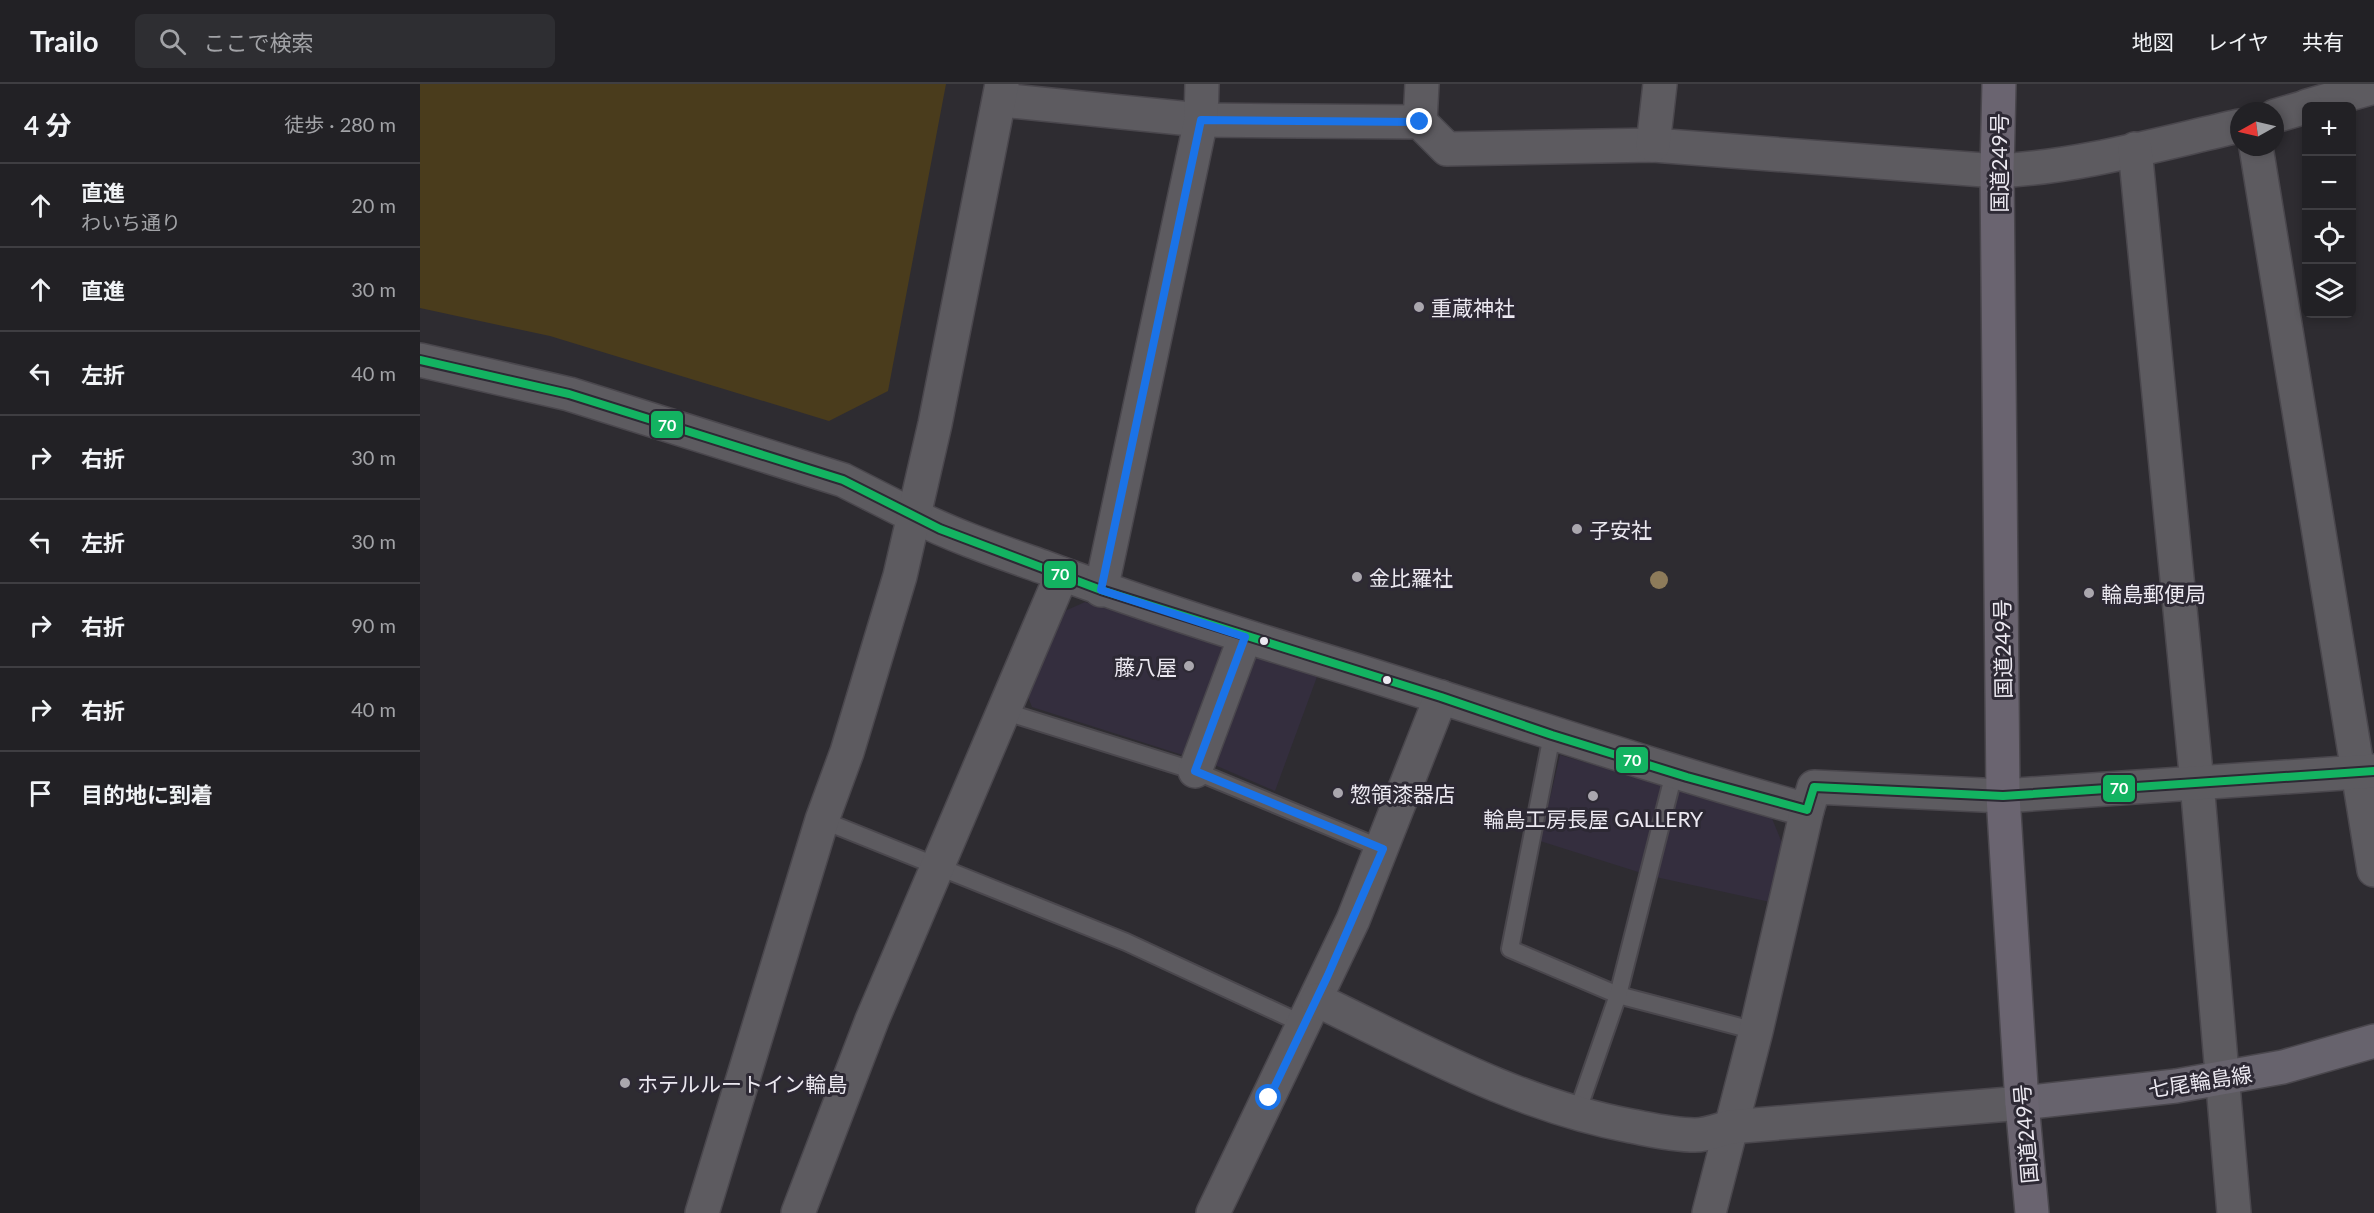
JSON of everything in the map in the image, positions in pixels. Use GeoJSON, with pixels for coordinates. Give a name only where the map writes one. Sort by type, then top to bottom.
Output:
{"type":"FeatureCollection","features":[{"type":"Feature","properties":{"kind":"highway","name":"国道249号"},"geometry":{"type":"LineString","coordinates":[[1999,84],[1997,171],[2003,796],[2022,1103],[2032,1213]]}},
{"type":"Feature","properties":{"kind":"main road","name":"七尾輪島線"},"geometry":{"type":"LineString","coordinates":[[2022,1103],[2142,1090],[2222,1078],[2283,1067],[2374,1041]]}},
{"type":"Feature","properties":{"kind":"street"},"geometry":{"type":"LineString","coordinates":[[1101,590],[1201,120],[1202,84]]}},
{"type":"Feature","properties":{"kind":"street"},"geometry":{"type":"LineString","coordinates":[[1420,122],[1422,84]]}},
{"type":"Feature","properties":{"kind":"street"},"geometry":{"type":"LineString","coordinates":[[1653,145],[1660,84]]}},
{"type":"Feature","properties":{"kind":"street"},"geometry":{"type":"LineString","coordinates":[[2324,102],[2374,87]]}},
{"type":"Feature","properties":{"kind":"street"},"geometry":{"type":"LineString","coordinates":[[702,1213],[822,820],[854,729],[900,576],[1002,92],[1201,120],[1420,122],[1447,149],[1653,145],[1997,171],[2040,169],[2094,160],[2230,128]]}},
{"type":"Feature","properties":{"kind":"street"},"geometry":{"type":"LineString","coordinates":[[2284,113],[2302,108]]}},
{"type":"Feature","properties":{"kind":"street"},"geometry":{"type":"LineString","coordinates":[[2135,149],[2197,783],[2234,1213]]}},
{"type":"Feature","properties":{"kind":"street"},"geometry":{"type":"LineString","coordinates":[[2258,156],[2365,772],[2374,870]]}},
{"type":"Feature","properties":{"kind":"street"},"geometry":{"type":"LineString","coordinates":[[420,360],[569,394],[843,480],[940,529],[1101,590],[1441,697],[1552,735],[1674,773],[1807,810]]}},
{"type":"Feature","properties":{"kind":"street"},"geometry":{"type":"LineString","coordinates":[[804,1211],[872,1020],[1062,574]]}},
{"type":"Feature","properties":{"kind":"street"},"geometry":{"type":"LineString","coordinates":[[1195,771],[1245,637]]}},
{"type":"Feature","properties":{"kind":"street"},"geometry":{"type":"LineString","coordinates":[[1214,1213],[1311,1012],[1383,849],[1441,697]]}},
{"type":"Feature","properties":{"kind":"street"},"geometry":{"type":"LineString","coordinates":[[1709,1213],[1756,1031],[1814,787],[2003,796],[2365,772]]}},
{"type":"Feature","properties":{"kind":"street"},"geometry":{"type":"LineString","coordinates":[[1311,1012],[1525,1098],[1577,1113],[1668,1132],[1697,1135],[1731,1127],[2022,1103]]}},
{"type":"Feature","properties":{"kind":"lane"},"geometry":{"type":"LineString","coordinates":[[1003,711],[1195,771],[1383,849]]}},
{"type":"Feature","properties":{"kind":"lane"},"geometry":{"type":"LineString","coordinates":[[1552,735],[1510,949],[1618,995],[1756,1031]]}},
{"type":"Feature","properties":{"kind":"lane"},"geometry":{"type":"LineString","coordinates":[[1577,1113],[1618,995],[1674,773]]}},
{"type":"Feature","properties":{"kind":"lane"},"geometry":{"type":"LineString","coordinates":[[822,820],[1126,942],[1311,1012]]}},
{"type":"Feature","properties":{"kind":"shaded area"},"geometry":{"type":"Polygon","coordinates":[[[420,84],[946,84],[888,391],[829,421],[550,336],[420,308],[420,84]]]}},
{"type":"Feature","properties":{"kind":"shaded area"},"geometry":{"type":"Polygon","coordinates":[[[1085,602],[1318,674],[1275,791],[1217,766],[1032,707],[1026,692],[1058,614],[1085,602]]]}},
{"type":"Feature","properties":{"kind":"shaded area"},"geometry":{"type":"Polygon","coordinates":[[[1560,755],[1771,816],[1782,843],[1770,902],[1651,876],[1540,841],[1560,755]]]}},
{"type":"Feature","properties":{"kind":"transit line","name":"70"},"geometry":{"type":"LineString","coordinates":[[420,360],[569,394],[843,480],[940,529],[1101,590],[1441,697],[1552,735],[1687,777],[1807,810],[1814,787],[2003,796],[2374,771]]}},
{"type":"Feature","properties":{"kind":"place","name":"重蔵神社"},"geometry":{"type":"Point","coordinates":[1419,307]}},
{"type":"Feature","properties":{"kind":"place","name":"子安社"},"geometry":{"type":"Point","coordinates":[1577,529]}},
{"type":"Feature","properties":{"kind":"place","name":"金比羅社"},"geometry":{"type":"Point","coordinates":[1357,577]}},
{"type":"Feature","properties":{"kind":"place","name":"輪島郵便局"},"geometry":{"type":"Point","coordinates":[2089,593]}},
{"type":"Feature","properties":{"kind":"place","name":"藤八屋"},"geometry":{"type":"Point","coordinates":[1189,666]}},
{"type":"Feature","properties":{"kind":"place","name":"惣領漆器店"},"geometry":{"type":"Point","coordinates":[1338,793]}},
{"type":"Feature","properties":{"kind":"place","name":"輪島工房長屋 GALLERY"},"geometry":{"type":"Point","coordinates":[1593,796]}},
{"type":"Feature","properties":{"kind":"place","name":"ホテルルートイン輪島"},"geometry":{"type":"Point","coordinates":[625,1083]}},
{"type":"Feature","properties":{"kind":"route"},"geometry":{"type":"LineString","coordinates":[[1269,1098],[1317,1000],[1383,849],[1195,771],[1245,637],[1101,590],[1201,120],[1420,122]]}}]}
